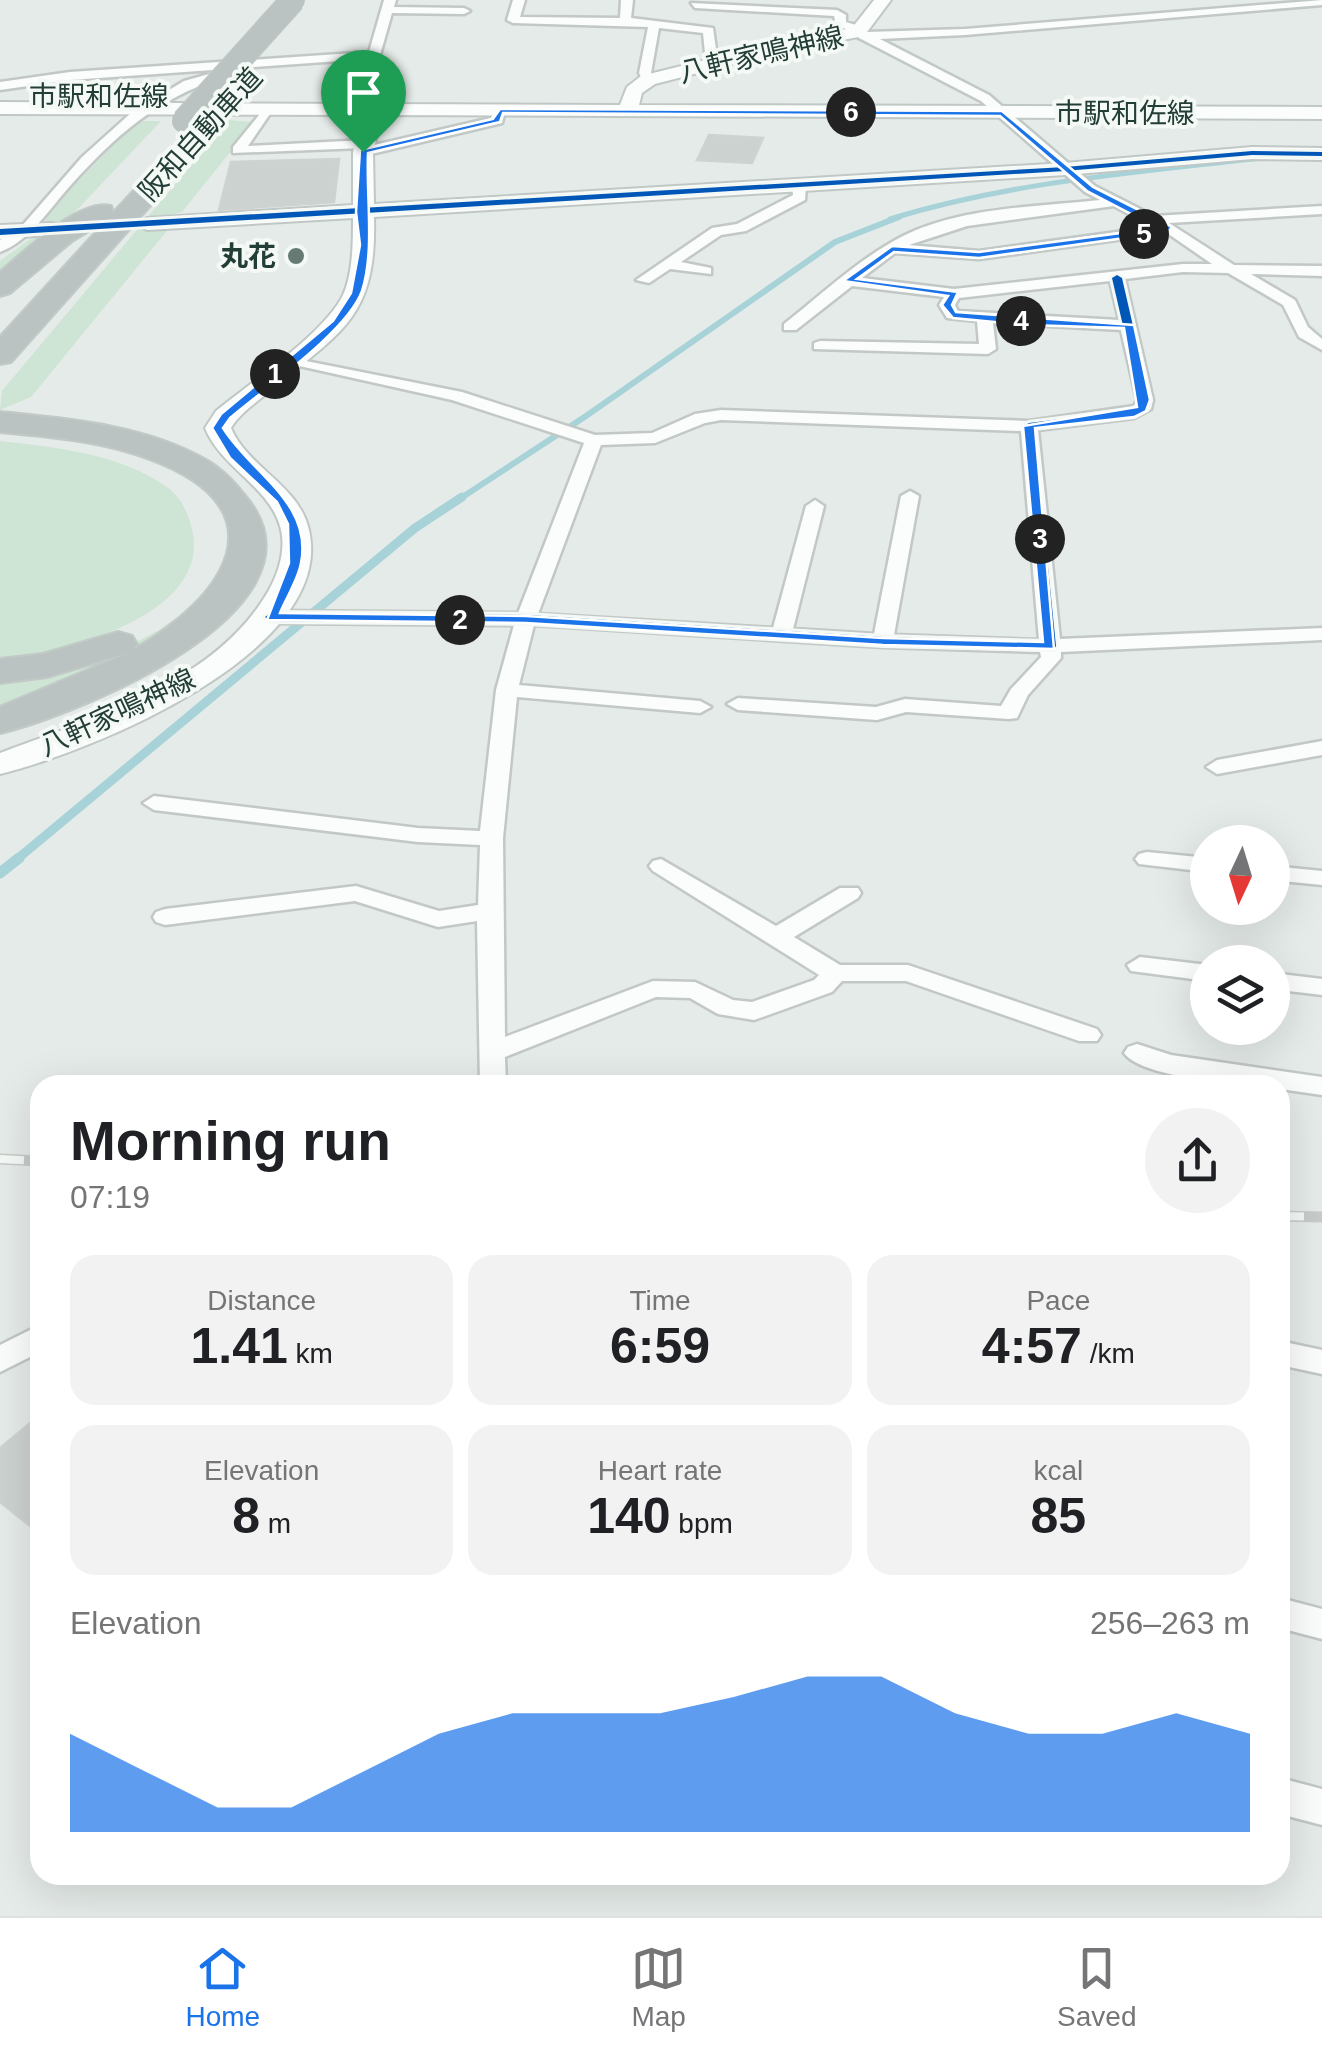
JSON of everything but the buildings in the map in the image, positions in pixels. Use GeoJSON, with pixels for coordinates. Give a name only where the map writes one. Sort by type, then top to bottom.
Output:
{"type":"FeatureCollection","features":[{"type":"Feature","properties":{"kind":"highway","name":"阪和自動車道"},"geometry":{"type":"LineString","coordinates":[[0,322],[294,0]]}},
{"type":"Feature","properties":{"kind":"highway","name":"阪和自動車道"},"geometry":{"type":"LineString","coordinates":[[0,355],[78,273],[317,0]]}},
{"type":"Feature","properties":{"kind":"highway"},"geometry":{"type":"LineString","coordinates":[[0,287],[62,235],[101,212]]}},
{"type":"Feature","properties":{"kind":"highway"},"geometry":{"type":"LineString","coordinates":[[0,374],[78,273]]}},
{"type":"Feature","properties":{"kind":"highway"},"geometry":{"type":"LineString","coordinates":[[0,422],[100,435],[181,460],[227,491],[248,534],[243,567],[207,616],[171,642],[110,676],[0,721]]}},
{"type":"Feature","properties":{"kind":"highway"},"geometry":{"type":"LineString","coordinates":[[0,434],[86,448],[156,470],[199,497],[211,514],[218,538],[212,564],[196,591],[154,625],[90,654],[0,671]]}},
{"type":"Feature","properties":{"kind":"street"},"geometry":{"type":"LineString","coordinates":[[519,0],[513,20],[625,21],[709,30],[712,64]]}},
{"type":"Feature","properties":{"kind":"street"},"geometry":{"type":"LineString","coordinates":[[625,21],[627,0]]}},
{"type":"Feature","properties":{"kind":"street","name":"八軒家鳴神線"},"geometry":{"type":"LineString","coordinates":[[630,104],[634,91],[648,80],[861,33],[883,0]]}},
{"type":"Feature","properties":{"kind":"street"},"geometry":{"type":"LineString","coordinates":[[861,33],[965,32],[1322,2]]}},
{"type":"Feature","properties":{"kind":"street"},"geometry":{"type":"LineString","coordinates":[[375,103],[374,55],[390,5],[464,10]]}},
{"type":"Feature","properties":{"kind":"street"},"geometry":{"type":"LineString","coordinates":[[695,5],[842,16],[840,24],[985,98],[1090,189],[1168,229],[1290,303],[1296,322],[1311,342],[1322,345]]}},
{"type":"Feature","properties":{"kind":"street"},"geometry":{"type":"LineString","coordinates":[[712,18],[720,6]]}},
{"type":"Feature","properties":{"kind":"street"},"geometry":{"type":"LineString","coordinates":[[648,80],[645,73],[654,25]]}},
{"type":"Feature","properties":{"kind":"street"},"geometry":{"type":"LineString","coordinates":[[0,86],[70,76],[374,55]]}},
{"type":"Feature","properties":{"kind":"street"},"geometry":{"type":"LineString","coordinates":[[0,248],[144,108],[192,80],[218,76],[228,64]]}},
{"type":"Feature","properties":{"kind":"street","name":"市駅和佐線"},"geometry":{"type":"LineString","coordinates":[[0,96],[166,96],[375,103]]}},
{"type":"Feature","properties":{"kind":"street","name":"市駅和佐線"},"geometry":{"type":"LineString","coordinates":[[630,104],[985,98],[1322,100]]}},
{"type":"Feature","properties":{"kind":"street"},"geometry":{"type":"LineString","coordinates":[[375,103],[630,104]]}},
{"type":"Feature","properties":{"kind":"street"},"geometry":{"type":"LineString","coordinates":[[375,103],[500,111],[630,104]]}},
{"type":"Feature","properties":{"kind":"street","name":"八軒家鳴神線"},"geometry":{"type":"LineString","coordinates":[[0,764],[102,724],[189,682],[282,618],[295,563],[294,524],[282,501],[234,456],[218,428],[225,416],[337,323],[356,293],[364,245],[364,148],[375,103]]}},
{"type":"Feature","properties":{"kind":"street","name":"市駅和佐線"},"geometry":{"type":"LineString","coordinates":[[0,108],[268,108],[375,103]]}},
{"type":"Feature","properties":{"kind":"street","name":"市駅和佐線"},"geometry":{"type":"LineString","coordinates":[[630,104],[1002,113],[1322,113]]}},
{"type":"Feature","properties":{"kind":"street"},"geometry":{"type":"LineString","coordinates":[[268,108],[238,150],[364,148],[497,120],[500,111]]}},
{"type":"Feature","properties":{"kind":"street"},"geometry":{"type":"LineString","coordinates":[[147,224],[1065,169],[1252,153],[1322,154]]}},
{"type":"Feature","properties":{"kind":"street"},"geometry":{"type":"LineString","coordinates":[[644,280],[717,232],[742,228],[800,197],[799,185]]}},
{"type":"Feature","properties":{"kind":"street"},"geometry":{"type":"LineString","coordinates":[[790,327],[902,241],[954,225],[1115,202]]}},
{"type":"Feature","properties":{"kind":"street"},"geometry":{"type":"LineString","coordinates":[[1151,220],[1322,210]]}},
{"type":"Feature","properties":{"kind":"street"},"geometry":{"type":"LineString","coordinates":[[15,231],[50,229]]}},
{"type":"Feature","properties":{"kind":"street"},"geometry":{"type":"LineString","coordinates":[[892,248],[979,255],[1168,229]]}},
{"type":"Feature","properties":{"kind":"street"},"geometry":{"type":"LineString","coordinates":[[668,264],[706,271]]}},
{"type":"Feature","properties":{"kind":"street"},"geometry":{"type":"LineString","coordinates":[[848,281],[954,294],[1227,267],[1322,271]]}},
{"type":"Feature","properties":{"kind":"street"},"geometry":{"type":"LineString","coordinates":[[292,360],[456,396],[594,440],[655,438],[701,418],[721,415],[1029,426],[1134,413],[1142,408],[1145,400],[1116,278]]}},
{"type":"Feature","properties":{"kind":"street"},"geometry":{"type":"LineString","coordinates":[[954,294],[947,305],[953,314],[1027,322],[1129,325]]}},
{"type":"Feature","properties":{"kind":"street"},"geometry":{"type":"LineString","coordinates":[[820,346],[988,349],[984,317]]}},
{"type":"Feature","properties":{"kind":"street"},"geometry":{"type":"LineString","coordinates":[[738,704],[877,714],[905,705],[1009,713],[1018,693],[1051,658],[1029,426]]}},
{"type":"Feature","properties":{"kind":"street"},"geometry":{"type":"LineString","coordinates":[[492,1075],[490,838],[508,690],[526,620],[594,440]]}},
{"type":"Feature","properties":{"kind":"street"},"geometry":{"type":"LineString","coordinates":[[883,642],[910,496]]}},
{"type":"Feature","properties":{"kind":"street"},"geometry":{"type":"LineString","coordinates":[[781,635],[815,506]]}},
{"type":"Feature","properties":{"kind":"street"},"geometry":{"type":"LineString","coordinates":[[282,618],[526,620],[883,642],[1050,646],[1322,634]]}},
{"type":"Feature","properties":{"kind":"street"},"geometry":{"type":"LineString","coordinates":[[508,690],[700,707]]}},
{"type":"Feature","properties":{"kind":"street"},"geometry":{"type":"LineString","coordinates":[[1218,767],[1322,748]]}},
{"type":"Feature","properties":{"kind":"street"},"geometry":{"type":"LineString","coordinates":[[154,804],[418,834],[490,838]]}},
{"type":"Feature","properties":{"kind":"street"},"geometry":{"type":"LineString","coordinates":[[1147,859],[1190,864]]}},
{"type":"Feature","properties":{"kind":"street"},"geometry":{"type":"LineString","coordinates":[[660,866],[835,973],[908,972],[1088,1035]]}},
{"type":"Feature","properties":{"kind":"street"},"geometry":{"type":"LineString","coordinates":[[1290,875],[1322,878]]}},
{"type":"Feature","properties":{"kind":"street"},"geometry":{"type":"LineString","coordinates":[[165,918],[356,893],[378,896],[438,918],[490,911]]}},
{"type":"Feature","properties":{"kind":"street"},"geometry":{"type":"LineString","coordinates":[[776,937],[849,894]]}},
{"type":"Feature","properties":{"kind":"street"},"geometry":{"type":"LineString","coordinates":[[1140,966],[1190,971]]}},
{"type":"Feature","properties":{"kind":"street"},"geometry":{"type":"LineString","coordinates":[[492,1052],[653,989],[695,990],[727,1008],[754,1011],[824,986],[835,973]]}},
{"type":"Feature","properties":{"kind":"street"},"geometry":{"type":"LineString","coordinates":[[1290,983],[1322,987]]}},
{"type":"Feature","properties":{"kind":"street"},"geometry":{"type":"LineString","coordinates":[[1137,1053],[1168,1064],[1245,1075]]}},
{"type":"Feature","properties":{"kind":"street"},"geometry":{"type":"LineString","coordinates":[[1290,1081],[1322,1086]]}},
{"type":"Feature","properties":{"kind":"street"},"geometry":{"type":"LineString","coordinates":[[0,1360],[30,1343]]}},
{"type":"Feature","properties":{"kind":"street"},"geometry":{"type":"LineString","coordinates":[[1290,1355],[1322,1362]]}},
{"type":"Feature","properties":{"kind":"street"},"geometry":{"type":"LineString","coordinates":[[1290,1616],[1322,1624]]}},
{"type":"Feature","properties":{"kind":"street"},"geometry":{"type":"LineString","coordinates":[[1290,1799],[1322,1807]]}},
{"type":"Feature","properties":{"kind":"green space"},"geometry":{"type":"Polygon","coordinates":[[[229,120],[252,122],[182,212],[152,219],[170,227],[31,397],[0,410],[2,391],[229,120]]]}},
{"type":"Feature","properties":{"kind":"green space"},"geometry":{"type":"Polygon","coordinates":[[[143,121],[161,121],[53,235],[0,278],[0,261],[33,237],[44,236],[56,224],[41,219],[132,126],[143,121]]]}},
{"type":"Feature","properties":{"kind":"green space"},"geometry":{"type":"Polygon","coordinates":[[[0,441],[109,460],[150,476],[168,488],[185,508],[193,534],[191,563],[177,588],[154,609],[124,626],[57,650],[0,661],[0,441]]]}},
{"type":"Feature","properties":{"kind":"green space"},"geometry":{"type":"Polygon","coordinates":[[[209,594],[142,648],[0,710],[0,682],[112,655],[159,630],[209,594]]]}},
{"type":"Feature","properties":{"kind":"waterway"},"geometry":{"type":"LineString","coordinates":[[890,219],[1031,187],[1270,157]]}},
{"type":"Feature","properties":{"kind":"waterway"},"geometry":{"type":"LineString","coordinates":[[458,500],[835,242],[899,217]]}},
{"type":"Feature","properties":{"kind":"waterway"},"geometry":{"type":"LineString","coordinates":[[16,860],[415,528],[462,497]]}},
{"type":"Feature","properties":{"kind":"waterway"},"geometry":{"type":"LineString","coordinates":[[0,873],[19,858]]}},
{"type":"Feature","properties":{"kind":"railway"},"geometry":{"type":"LineString","coordinates":[[0,1159],[30,1160]]}},
{"type":"Feature","properties":{"kind":"railway"},"geometry":{"type":"LineString","coordinates":[[1290,1216],[1322,1217]]}},
{"type":"Feature","properties":{"kind":"cycle path"},"geometry":{"type":"LineString","coordinates":[[0,232],[1065,169],[1252,153],[1322,154]]}},
{"type":"Feature","properties":{"kind":"cycle path"},"geometry":{"type":"LineString","coordinates":[[271,617],[527,619],[883,641],[1050,646],[1029,426],[1142,409],[1145,400],[1117,278]]}},
{"type":"Feature","properties":{"kind":"place","name":"丸花"},"geometry":{"type":"Point","coordinates":[296,256]}},
{"type":"Feature","properties":{"kind":"route"},"geometry":{"type":"LineString","coordinates":[[500,111],[1002,113],[1090,189],[1168,229],[979,255],[892,248],[848,281],[954,294],[947,305],[953,314],[1027,322],[1129,325],[1145,400],[1142,408],[1134,413],[1029,426],[1050,646],[883,642],[526,620],[272,617],[295,563],[294,524],[282,501],[234,456],[218,428],[225,416],[337,323],[356,293],[364,245],[363,152],[497,120],[500,111]]}}]}
